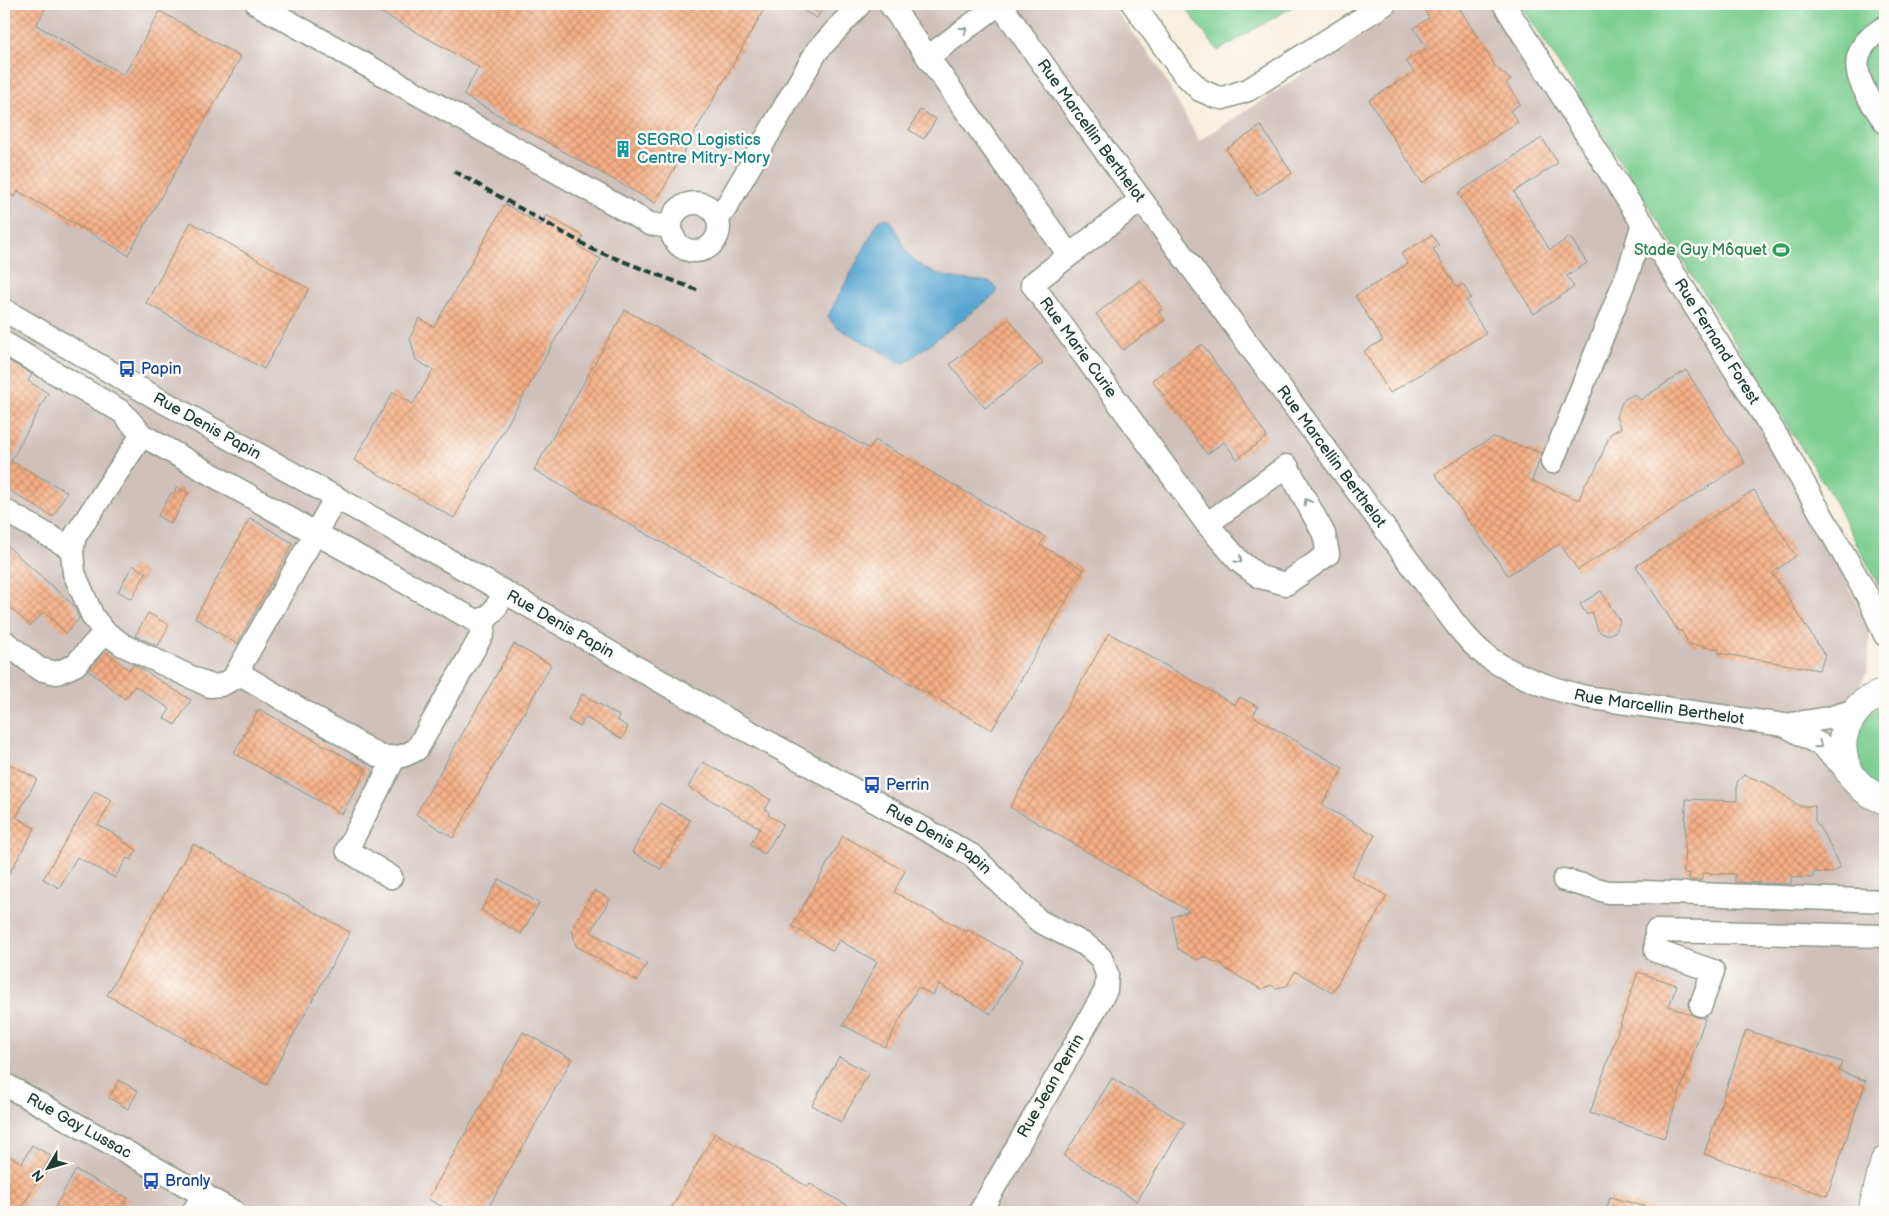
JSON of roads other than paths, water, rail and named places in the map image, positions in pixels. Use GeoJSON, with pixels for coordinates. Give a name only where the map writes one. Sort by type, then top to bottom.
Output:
{"type":"FeatureCollection","features":[{"type":"Feature","properties":{"kind":"main road"},"geometry":{"type":"LineString","coordinates":[[1881,801],[1859,785],[1848,771],[1843,756],[1843,740],[1847,724],[1856,710],[1869,699],[1885,693]]}},
{"type":"Feature","properties":{"kind":"main road"},"geometry":{"type":"LineString","coordinates":[[1872,1212],[1885,1161]]}},
{"type":"Feature","properties":{"kind":"street"},"geometry":{"type":"LineString","coordinates":[[257,4],[650,224],[671,227]]}},
{"type":"Feature","properties":{"kind":"street"},"geometry":{"type":"LineString","coordinates":[[717,218],[725,209],[817,51],[860,4]]}},
{"type":"Feature","properties":{"kind":"street"},"geometry":{"type":"LineString","coordinates":[[890,4],[1069,255]]}},
{"type":"Feature","properties":{"kind":"street"},"geometry":{"type":"LineString","coordinates":[[928,57],[999,4]]}},
{"type":"Feature","properties":{"kind":"street","name":"Rue Marcellin Berthelot"},"geometry":{"type":"LineString","coordinates":[[999,4],[1454,622],[1488,658],[1517,673],[1568,693],[1784,725],[1829,718],[1856,710]]}},
{"type":"Feature","properties":{"kind":"street"},"geometry":{"type":"LineString","coordinates":[[1132,4],[1193,84],[1207,94],[1223,98],[1248,90],[1385,4]]}},
{"type":"Feature","properties":{"kind":"street","name":"Rue Fernand Forest"},"geometry":{"type":"LineString","coordinates":[[1504,4],[1781,443],[1870,599],[1885,635]]}},
{"type":"Feature","properties":{"kind":"street"},"geometry":{"type":"LineString","coordinates":[[1885,27],[1871,35],[1862,48],[1857,64],[1857,75],[1864,91],[1885,122]]}},
{"type":"Feature","properties":{"kind":"street","name":"Rue Marie Curie"},"geometry":{"type":"LineString","coordinates":[[1142,200],[1032,284],[1207,524]]}},
{"type":"Feature","properties":{"kind":"street"},"geometry":{"type":"LineString","coordinates":[[688,204],[702,204],[713,212],[719,225],[716,238],[704,249],[697,250],[689,250],[676,241],[671,227],[676,213],[688,204]]}},
{"type":"Feature","properties":{"kind":"street"},"geometry":{"type":"LineString","coordinates":[[1552,462],[1629,270],[1643,224]]}},
{"type":"Feature","properties":{"kind":"street","name":"Rue Denis Papin"},"geometry":{"type":"LineString","coordinates":[[4,310],[126,381],[974,856],[1039,921],[1086,945],[1101,958]]}},
{"type":"Feature","properties":{"kind":"street"},"geometry":{"type":"LineString","coordinates":[[4,344],[122,412],[142,435],[315,534],[476,621],[485,620],[489,617],[505,592]]}},
{"type":"Feature","properties":{"kind":"street"},"geometry":{"type":"LineString","coordinates":[[142,435],[75,536],[72,549],[74,573],[93,617],[105,632],[123,645],[210,686],[221,685],[233,679],[336,497]]}},
{"type":"Feature","properties":{"kind":"street"},"geometry":{"type":"LineString","coordinates":[[1287,466],[1324,534],[1328,554],[1286,584],[1260,577],[1239,561],[1207,524],[1287,466]]}},
{"type":"Feature","properties":{"kind":"street"},"geometry":{"type":"LineString","coordinates":[[4,510],[72,549]]}},
{"type":"Feature","properties":{"kind":"street"},"geometry":{"type":"LineString","coordinates":[[237,672],[379,756],[394,759],[407,755],[417,749],[483,633],[485,620]]}},
{"type":"Feature","properties":{"kind":"street"},"geometry":{"type":"LineString","coordinates":[[4,641],[39,669],[57,673],[75,665],[105,632]]}},
{"type":"Feature","properties":{"kind":"street","name":"Rue Marcellin Berthelot"},"geometry":{"type":"LineString","coordinates":[[1784,725],[1820,745],[1848,771]]}},
{"type":"Feature","properties":{"kind":"street"},"geometry":{"type":"LineString","coordinates":[[391,877],[347,850],[394,759]]}},
{"type":"Feature","properties":{"kind":"street"},"geometry":{"type":"LineString","coordinates":[[1564,880],[1608,892],[1885,901]]}},
{"type":"Feature","properties":{"kind":"street"},"geometry":{"type":"LineString","coordinates":[[1701,1005],[1713,971],[1656,951],[1656,931],[1885,936]]}},
{"type":"Feature","properties":{"kind":"street","name":"Rue Jean Perrin"},"geometry":{"type":"LineString","coordinates":[[980,1212],[1106,990],[1107,974],[1101,958]]}},
{"type":"Feature","properties":{"kind":"street","name":"Rue Gay Lussac"},"geometry":{"type":"LineString","coordinates":[[4,1084],[198,1203],[234,1212]]}},
{"type":"Feature","properties":{"kind":"water"},"geometry":{"type":"Polygon","coordinates":[[[882,219],[889,219],[908,253],[925,268],[946,276],[991,282],[997,290],[996,294],[905,363],[901,363],[835,326],[828,316],[878,222],[882,219]]]}},
{"type":"Feature","properties":{"kind":"railway"},"geometry":{"type":"LineString","coordinates":[[454,171],[594,250],[697,290]]}},
{"type":"Feature","properties":{"kind":"place","name":"SEGRO Logistics Centre Mitry-Mory"},"geometry":{"type":"Point","coordinates":[623,149]}},
{"type":"Feature","properties":{"kind":"place","name":"Stade Guy Môquet"},"geometry":{"type":"Point","coordinates":[1781,250]}},
{"type":"Feature","properties":{"kind":"place","name":"Papin"},"geometry":{"type":"Point","coordinates":[127,369]}},
{"type":"Feature","properties":{"kind":"place","name":"Perrin"},"geometry":{"type":"Point","coordinates":[872,785]}},
{"type":"Feature","properties":{"kind":"place","name":"Branly"},"geometry":{"type":"Point","coordinates":[151,1181]}}]}
